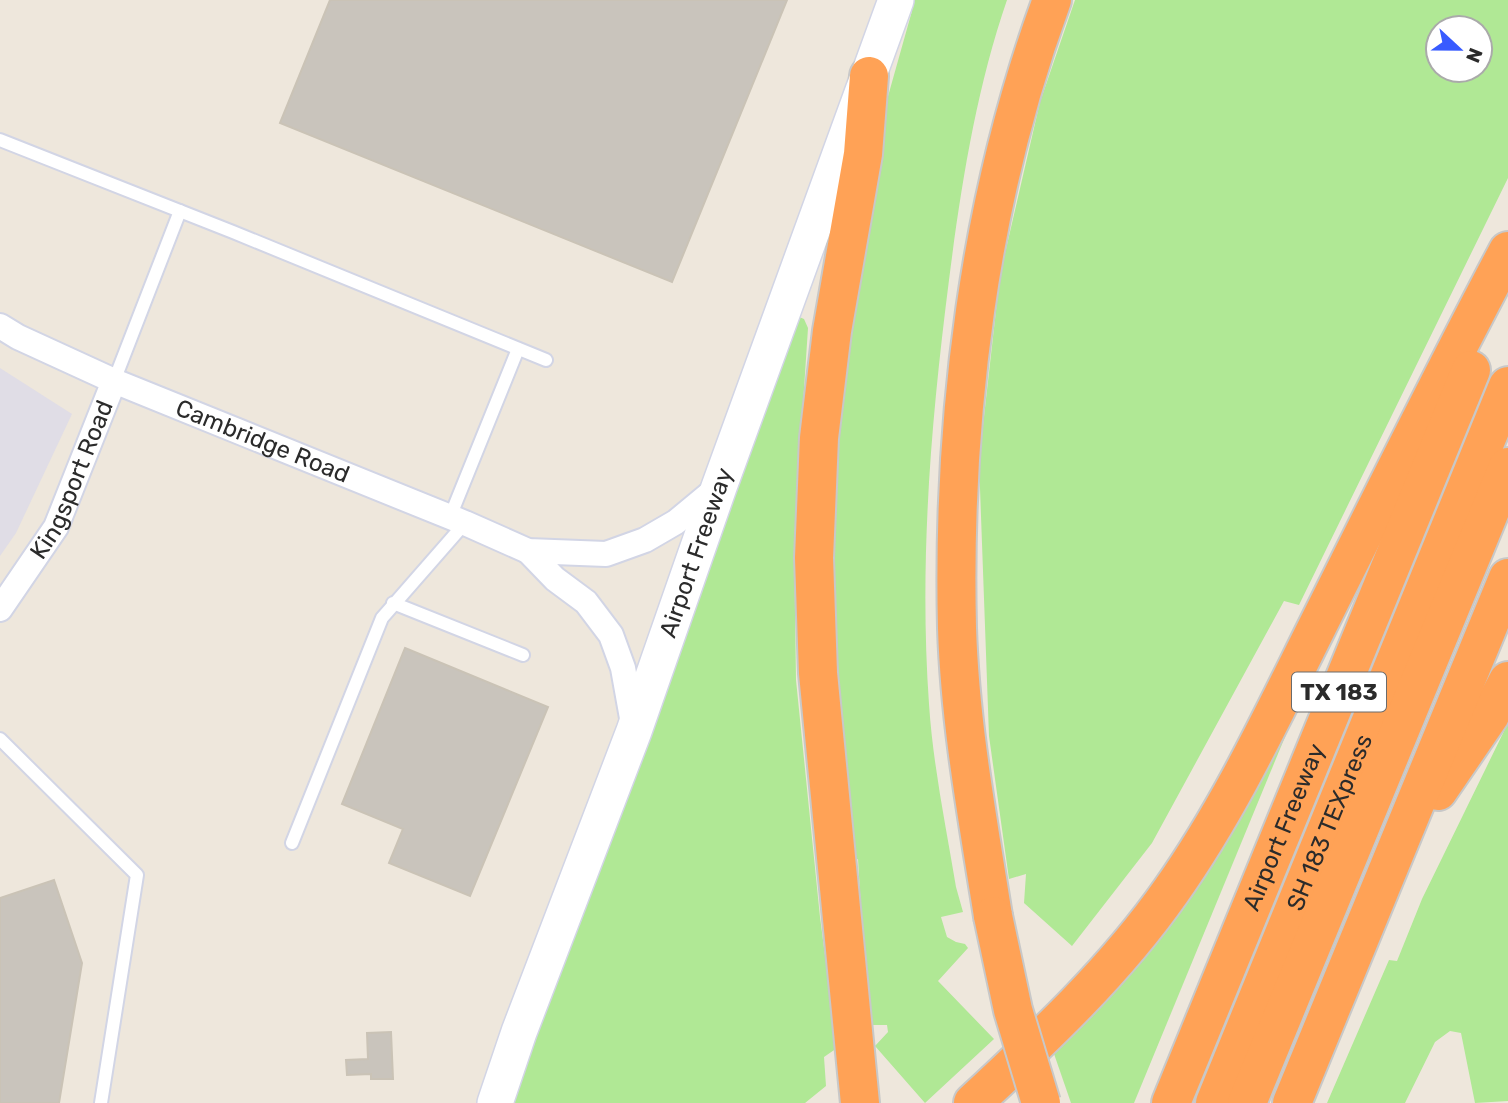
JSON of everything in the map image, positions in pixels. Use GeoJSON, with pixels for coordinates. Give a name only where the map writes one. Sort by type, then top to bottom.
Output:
{"type":"FeatureCollection","features":[{"type":"Feature","properties":{"kind":"highway"},"geometry":{"type":"LineString","coordinates":[[1041,1103],[1013,1010],[993,916],[970,776],[958,644],[957,483],[971,335],[998,188],[1034,48],[1052,0]]}},
{"type":"Feature","properties":{"kind":"highway"},"geometry":{"type":"LineString","coordinates":[[860,1103],[818,673],[814,558],[819,438],[832,331],[863,154],[869,76]]}},
{"type":"Feature","properties":{"kind":"highway"},"geometry":{"type":"LineString","coordinates":[[973,1103],[1051,1031],[1087,993],[1171,891],[1223,808],[1272,717],[1455,350],[1508,251]]}},
{"type":"Feature","properties":{"kind":"highway","name":"Airport Freeway"},"geometry":{"type":"LineString","coordinates":[[1171,1103],[1508,280]]}},
{"type":"Feature","properties":{"kind":"highway","name":"SH 183 TEXpress"},"geometry":{"type":"LineString","coordinates":[[1215,1103],[1508,386]]}},
{"type":"Feature","properties":{"kind":"highway","name":"SH 183 TEXpress"},"geometry":{"type":"LineString","coordinates":[[1247,1103],[1508,467]]}},
{"type":"Feature","properties":{"kind":"highway"},"geometry":{"type":"LineString","coordinates":[[1292,1103],[1508,578]]}},
{"type":"Feature","properties":{"kind":"highway"},"geometry":{"type":"LineString","coordinates":[[1396,851],[1490,715],[1508,681]]}},
{"type":"Feature","properties":{"kind":"main road","name":"Airport Freeway"},"geometry":{"type":"LineString","coordinates":[[495,1103],[634,731],[719,486],[896,0]]}},
{"type":"Feature","properties":{"kind":"street","name":"Cambridge Road"},"geometry":{"type":"LineString","coordinates":[[0,326],[114,381],[528,551],[606,554],[645,540],[676,522],[719,486]]}},
{"type":"Feature","properties":{"kind":"street","name":"Kingsport Road"},"geometry":{"type":"LineString","coordinates":[[0,609],[56,527],[114,381]]}},
{"type":"Feature","properties":{"kind":"street","name":"Cambridge Road"},"geometry":{"type":"LineString","coordinates":[[528,551],[555,579],[586,602],[611,635],[623,668],[634,731]]}},
{"type":"Feature","properties":{"kind":"lane"},"geometry":{"type":"LineString","coordinates":[[0,140],[546,360]]}},
{"type":"Feature","properties":{"kind":"lane"},"geometry":{"type":"LineString","coordinates":[[114,381],[180,211]]}},
{"type":"Feature","properties":{"kind":"lane"},"geometry":{"type":"LineString","coordinates":[[292,843],[382,618],[457,520],[518,349]]}},
{"type":"Feature","properties":{"kind":"lane"},"geometry":{"type":"LineString","coordinates":[[393,603],[523,655]]}},
{"type":"Feature","properties":{"kind":"lane"},"geometry":{"type":"LineString","coordinates":[[3,748],[137,875],[101,1103]]}},
{"type":"Feature","properties":{"kind":"shaded area"},"geometry":{"type":"Polygon","coordinates":[[[0,368],[72,414],[16,533],[0,556],[0,368]]]}},
{"type":"Feature","properties":{"kind":"green space"},"geometry":{"type":"Polygon","coordinates":[[[911,0],[1007,0],[978,103],[954,245],[932,439],[925,598],[929,704],[934,750],[956,887],[963,912],[941,917],[947,937],[965,944],[968,948],[938,981],[994,1039],[925,1103],[875,1046],[888,1032],[887,1025],[868,1025],[858,859],[853,861],[834,675],[830,526],[835,413],[876,139],[912,11],[908,8],[911,0]]]}},
{"type":"Feature","properties":{"kind":"green space"},"geometry":{"type":"Polygon","coordinates":[[[1075,0],[1508,0],[1508,178],[1299,605],[1284,601],[1152,843],[1072,946],[1024,903],[1026,874],[1009,879],[989,736],[979,461],[1000,275],[1040,102],[1075,0]]]}},
{"type":"Feature","properties":{"kind":"green space"},"geometry":{"type":"Polygon","coordinates":[[[797,316],[804,319],[808,328],[794,542],[796,680],[820,917],[837,1048],[824,1057],[826,1086],[805,1103],[513,1103],[797,316]]]}},
{"type":"Feature","properties":{"kind":"green space"},"geometry":{"type":"Polygon","coordinates":[[[1508,723],[1508,1101],[1475,1103],[1461,1033],[1450,1031],[1435,1042],[1405,1103],[1327,1103],[1389,960],[1397,961],[1422,899],[1508,723]]]}},
{"type":"Feature","properties":{"kind":"green space"},"geometry":{"type":"Polygon","coordinates":[[[1279,730],[1287,732],[1134,1103],[1071,1103],[1052,1048],[1279,730]]]}},
{"type":"Feature","properties":{"kind":"building"},"geometry":{"type":"Polygon","coordinates":[[[330,0],[787,0],[672,282],[280,123],[330,0]]]}},
{"type":"Feature","properties":{"kind":"building"},"geometry":{"type":"Polygon","coordinates":[[[405,648],[548,707],[470,896],[389,863],[403,829],[342,804],[405,648]]]}},
{"type":"Feature","properties":{"kind":"building"},"geometry":{"type":"Polygon","coordinates":[[[54,880],[82,963],[59,1103],[0,1103],[0,898],[54,880]]]}},
{"type":"Feature","properties":{"kind":"building"},"geometry":{"type":"Polygon","coordinates":[[[391,1032],[393,1079],[371,1079],[371,1074],[347,1075],[346,1060],[368,1059],[367,1033],[391,1032]]]}}]}
